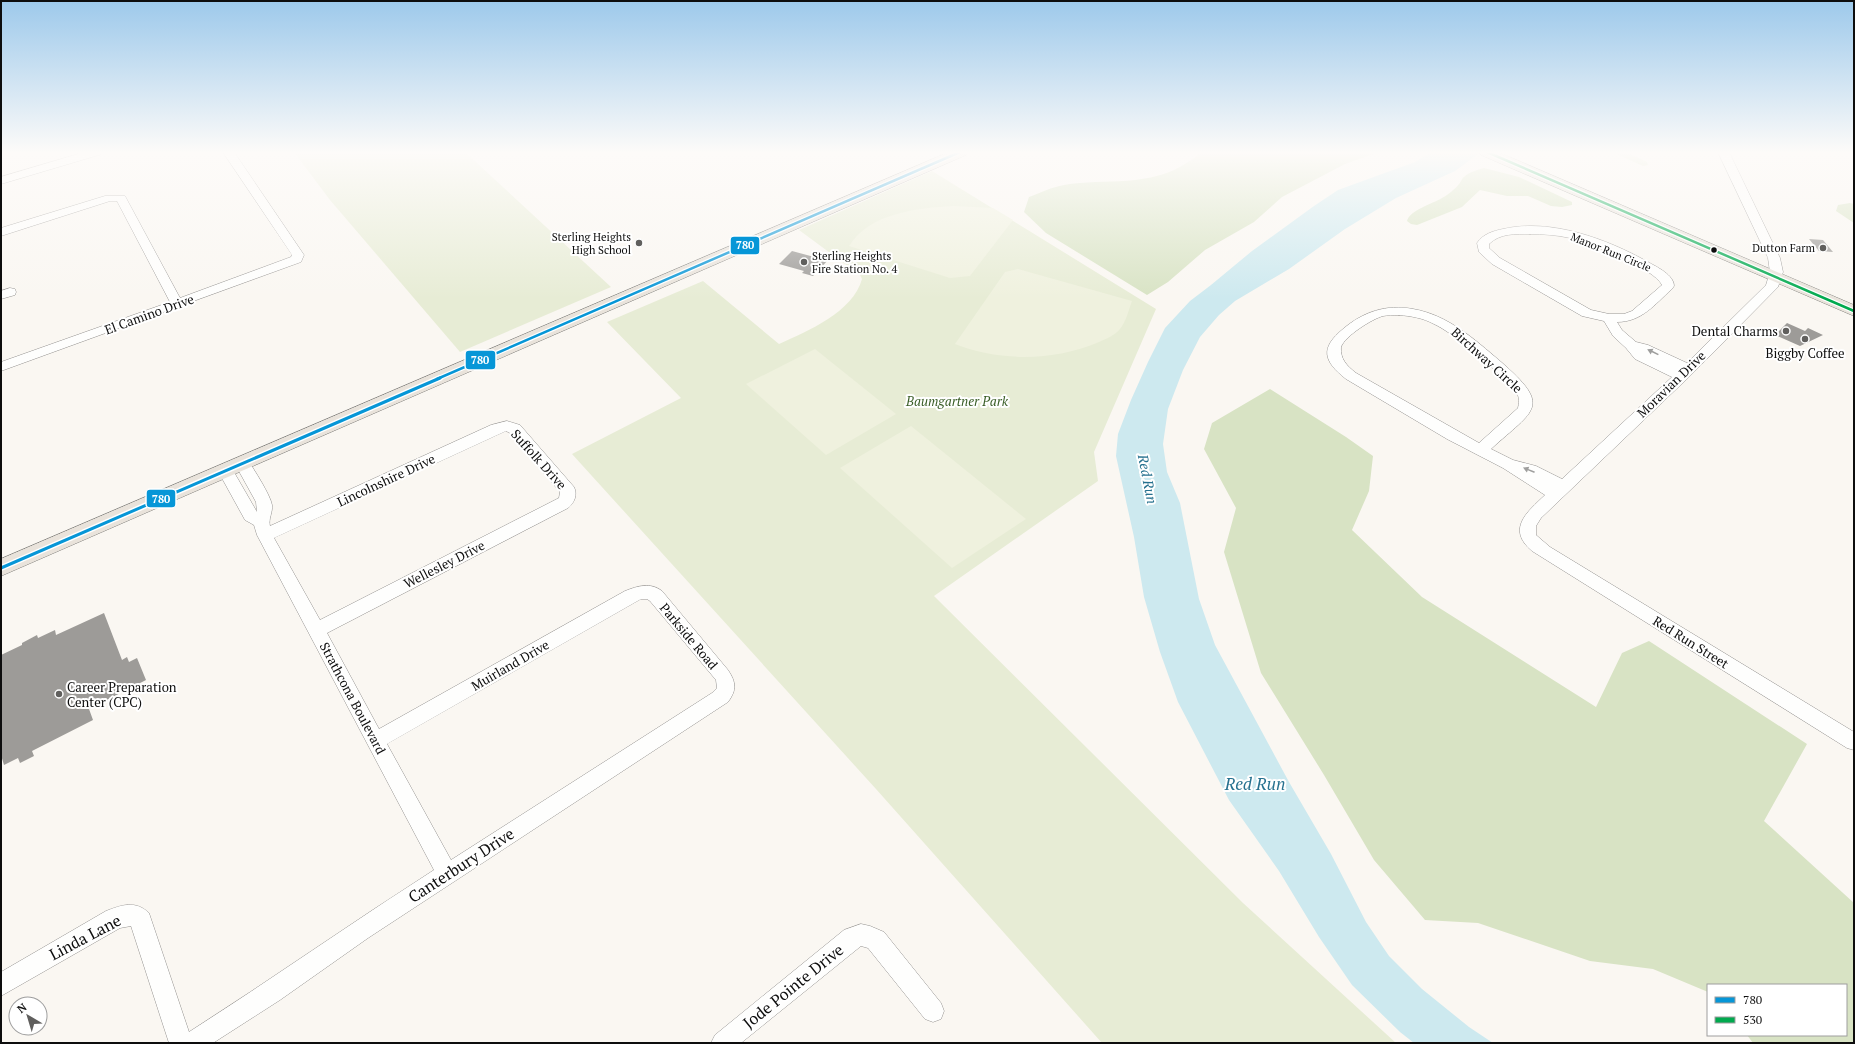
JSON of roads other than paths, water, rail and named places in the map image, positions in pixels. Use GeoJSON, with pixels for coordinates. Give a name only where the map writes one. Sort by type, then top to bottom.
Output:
{"type":"FeatureCollection","features":[{"type":"Feature","properties":{"kind":"main road"},"geometry":{"type":"LineString","coordinates":[[1,568],[850,201]]}},
{"type":"Feature","properties":{"kind":"main road"},"geometry":{"type":"LineString","coordinates":[[1597,201],[1854,311]]}},
{"type":"Feature","properties":{"kind":"street"},"geometry":{"type":"LineString","coordinates":[[1,232],[106,201]]}},
{"type":"Feature","properties":{"kind":"street"},"geometry":{"type":"LineString","coordinates":[[123,201],[177,304]]}},
{"type":"Feature","properties":{"kind":"street","name":"El Camino Drive"},"geometry":{"type":"LineString","coordinates":[[1,367],[297,259],[298,255],[261,201]]}},
{"type":"Feature","properties":{"kind":"street"},"geometry":{"type":"LineString","coordinates":[[1746,201],[1774,258],[1778,269],[1777,278]]}},
{"type":"Feature","properties":{"kind":"street","name":"Manor Run Circle"},"geometry":{"type":"LineString","coordinates":[[1515,230],[1530,230],[1564,234],[1588,241],[1652,268],[1663,276],[1668,283],[1665,289],[1637,314],[1625,318],[1609,318],[1581,310],[1507,268],[1490,257],[1483,249],[1483,243],[1491,237],[1515,230]]}},
{"type":"Feature","properties":{"kind":"street","name":"Moravian Drive"},"geometry":{"type":"LineString","coordinates":[[1529,539],[1526,528],[1530,521],[1685,373],[1772,287],[1777,278]]}},
{"type":"Feature","properties":{"kind":"street","name":"Birchway Circle"},"geometry":{"type":"LineString","coordinates":[[1480,450],[1524,411],[1526,401],[1525,395],[1516,384],[1455,330],[1441,322],[1417,313],[1383,312],[1366,318],[1336,342],[1333,348],[1335,359],[1338,365],[1351,376],[1480,450],[1508,464],[1531,470],[1560,491]]}},
{"type":"Feature","properties":{"kind":"street"},"geometry":{"type":"LineString","coordinates":[[1609,318],[1613,329],[1618,335],[1631,344],[1643,348],[1685,373]]}},
{"type":"Feature","properties":{"kind":"street","name":"Suffolk Drive"},"geometry":{"type":"LineString","coordinates":[[506,426],[515,429],[566,487],[568,495]]}},
{"type":"Feature","properties":{"kind":"street","name":"Lincolnshire Drive"},"geometry":{"type":"LineString","coordinates":[[263,529],[496,428],[506,426]]}},
{"type":"Feature","properties":{"kind":"street"},"geometry":{"type":"LineString","coordinates":[[235,467],[259,492],[264,502],[265,510],[263,529]]}},
{"type":"Feature","properties":{"kind":"street","name":"Strathcona Boulevard"},"geometry":{"type":"LineString","coordinates":[[235,467],[242,499],[251,516],[263,529],[447,874]]}},
{"type":"Feature","properties":{"kind":"street"},"geometry":{"type":"LineString","coordinates":[[242,499],[259,492]]}},
{"type":"Feature","properties":{"kind":"street","name":"Wellesley Drive"},"geometry":{"type":"LineString","coordinates":[[316,630],[562,504],[567,500],[568,495]]}},
{"type":"Feature","properties":{"kind":"street","name":"Red Run Street"},"geometry":{"type":"LineString","coordinates":[[1529,539],[1544,551],[1854,742]]}},
{"type":"Feature","properties":{"kind":"street","name":"Parkside Road"},"geometry":{"type":"LineString","coordinates":[[646,591],[652,592],[656,596],[722,675],[726,681],[727,687]]}},
{"type":"Feature","properties":{"kind":"street","name":"Muirland Drive"},"geometry":{"type":"LineString","coordinates":[[376,741],[631,596],[646,591]]}},
{"type":"Feature","properties":{"kind":"street","name":"Canterbury Drive"},"geometry":{"type":"LineString","coordinates":[[192,1043],[272,992],[360,930],[719,699],[725,693],[727,687]]}},
{"type":"Feature","properties":{"kind":"street","name":"Linda Lane"},"geometry":{"type":"LineString","coordinates":[[1,985],[114,919],[125,915],[135,915],[141,921],[180,1043]]}},
{"type":"Feature","properties":{"kind":"street","name":"Jode Pointe Drive"},"geometry":{"type":"LineString","coordinates":[[723,1043],[852,938],[865,935],[876,940],[933,1011]]}},
{"type":"Feature","properties":{"kind":"water","name":"Red Run"},"geometry":{"type":"Polygon","coordinates":[[[1322,201],[1392,201],[1345,229],[1289,269],[1235,301],[1219,315],[1200,337],[1183,370],[1168,409],[1163,444],[1167,472],[1180,503],[1199,599],[1215,645],[1289,782],[1331,854],[1366,922],[1389,956],[1422,989],[1469,1027],[1493,1043],[1414,1043],[1400,1032],[1352,985],[1319,937],[1279,871],[1229,800],[1178,702],[1160,652],[1144,597],[1134,537],[1116,456],[1118,434],[1131,400],[1165,328],[1190,301],[1252,251],[1322,201]]]}},
{"type":"Feature","properties":{"kind":"place","name":"Sterling Heights High School"},"geometry":{"type":"Point","coordinates":[639,243]}},
{"type":"Feature","properties":{"kind":"place","name":"Dutton Farm"},"geometry":{"type":"Point","coordinates":[1823,248]}},
{"type":"Feature","properties":{"kind":"place","name":"Sterling Heights Fire Station No. 4"},"geometry":{"type":"Point","coordinates":[804,262]}},
{"type":"Feature","properties":{"kind":"place","name":"Dental Charms"},"geometry":{"type":"Point","coordinates":[1786,331]}},
{"type":"Feature","properties":{"kind":"place","name":"Biggby Coffee"},"geometry":{"type":"Point","coordinates":[1805,339]}},
{"type":"Feature","properties":{"kind":"place","name":"Career Preparation Center (CPC)"},"geometry":{"type":"Point","coordinates":[59,694]}},
{"type":"Feature","properties":{"kind":"park label","name":"Baumgartner Park"},"geometry":{"type":"Point","coordinates":[957,401]}}]}
